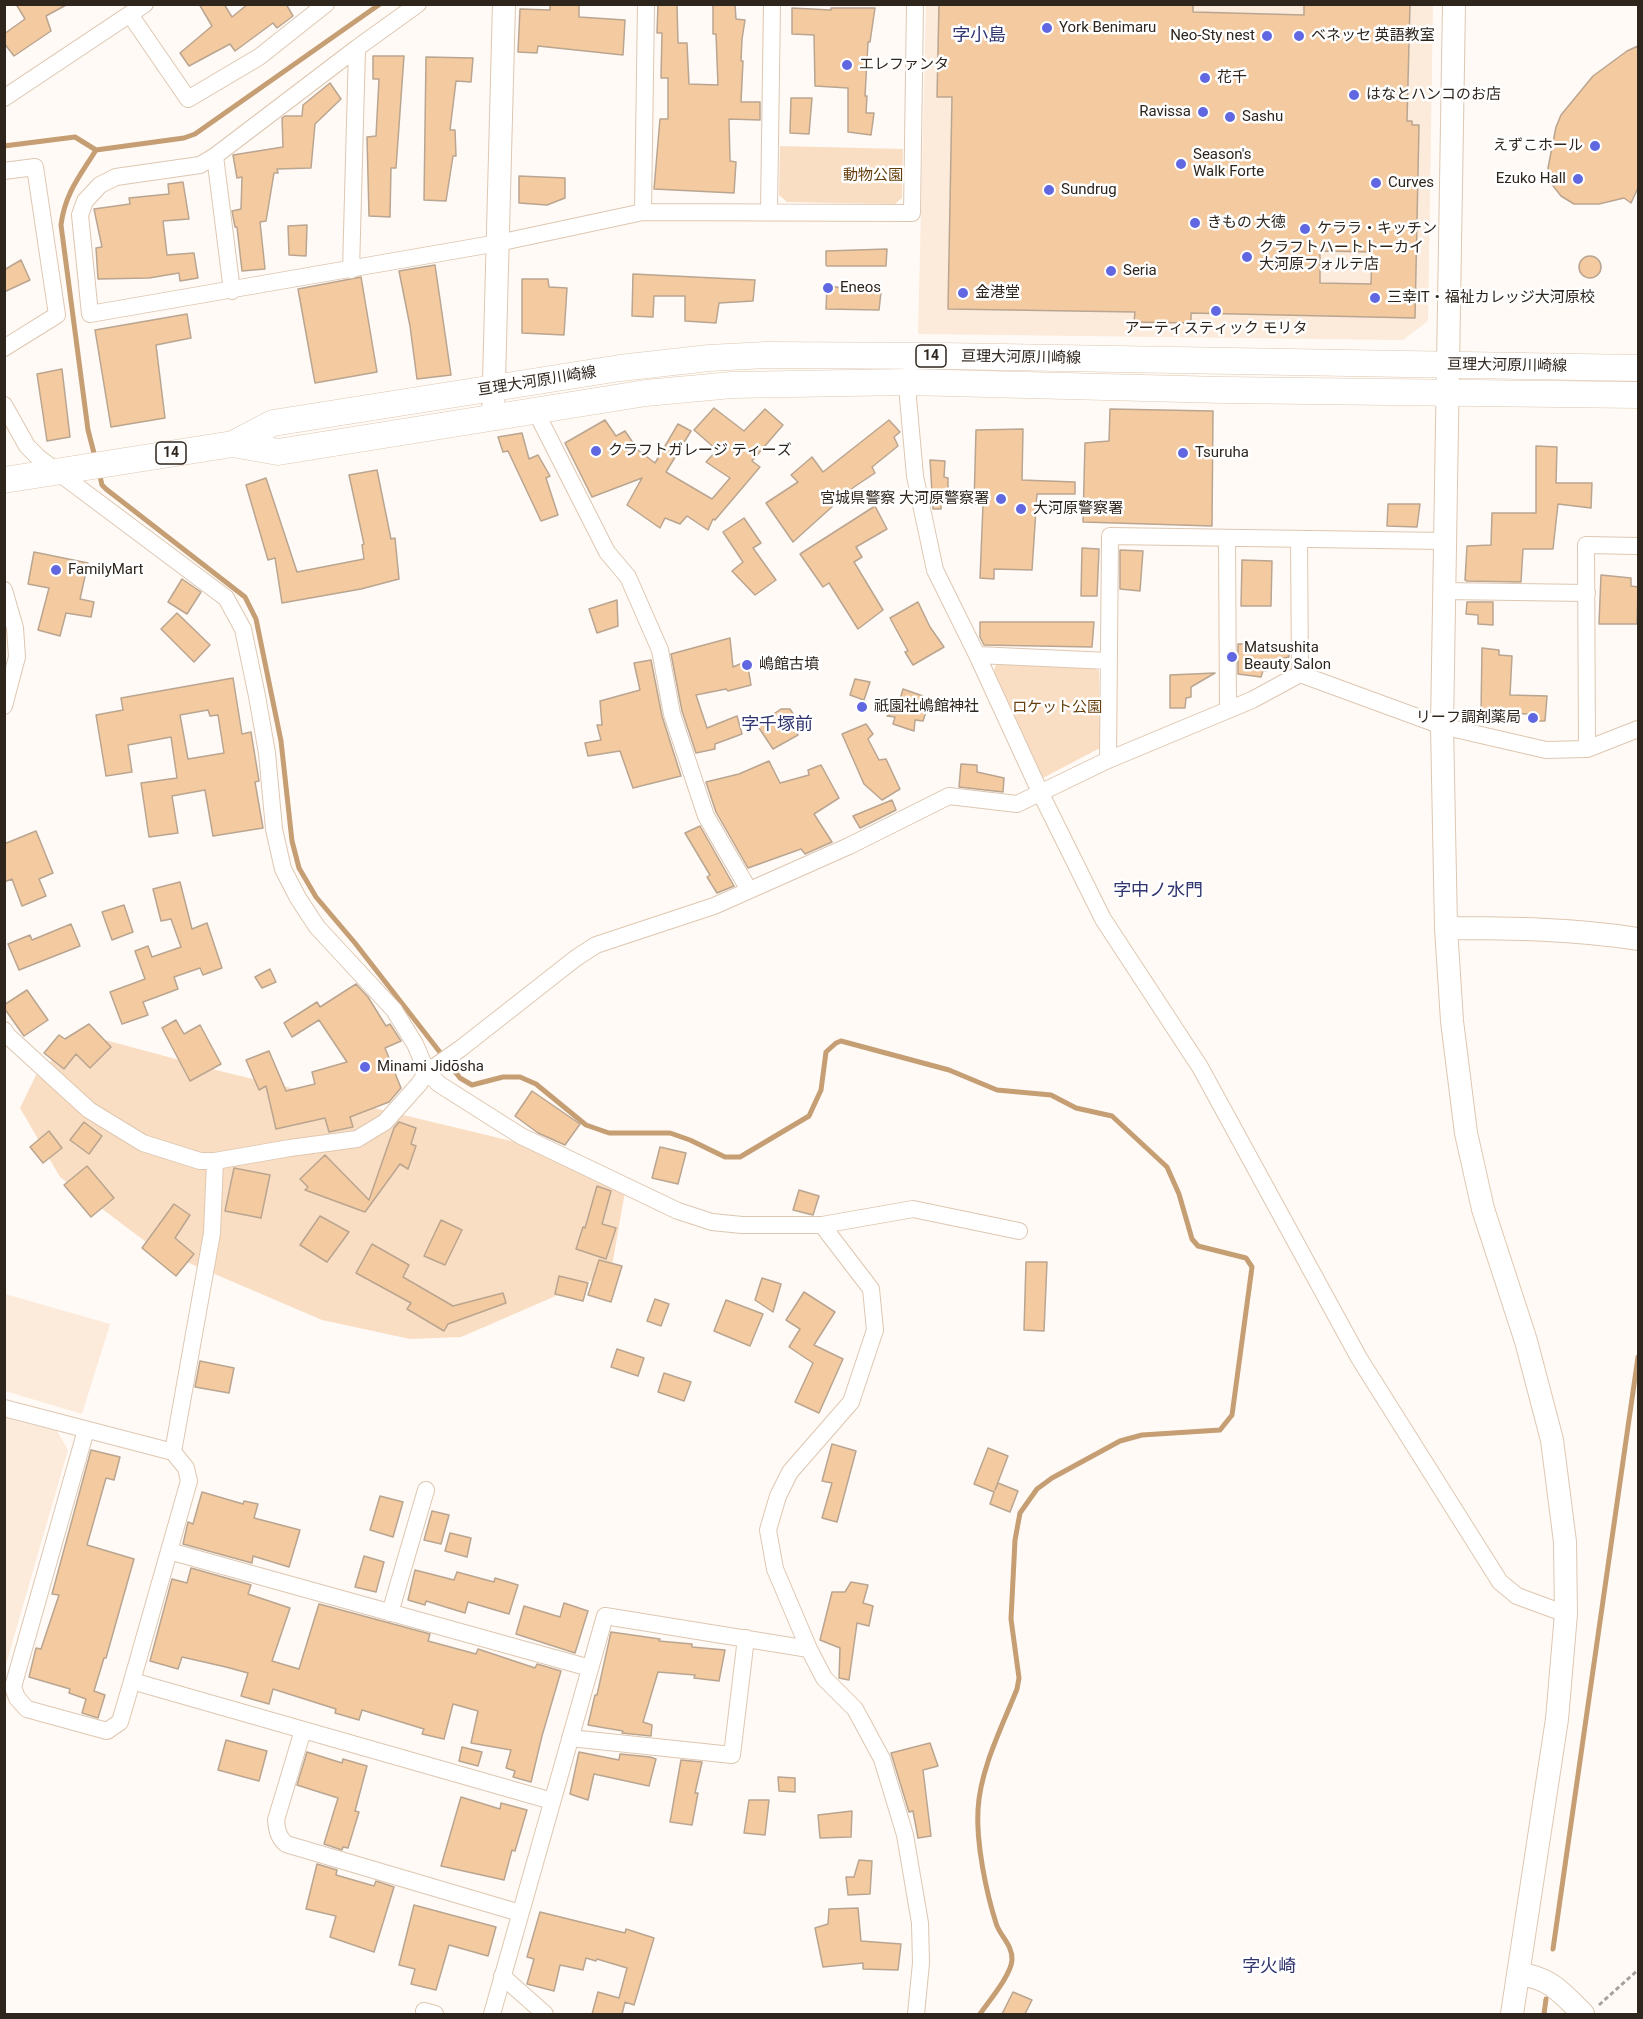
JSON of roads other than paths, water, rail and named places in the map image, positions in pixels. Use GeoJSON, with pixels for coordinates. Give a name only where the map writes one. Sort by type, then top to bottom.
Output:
{"type":"FeatureCollection","features":[{"type":"Feature","properties":{"kind":"main road","name":"亘理大河原川崎線"},"geometry":{"type":"LineString","coordinates":[[234,444],[273,423],[494,390],[621,368],[709,358],[766,355],[1638,368]]}},
{"type":"Feature","properties":{"kind":"main road","name":"亘理大河原川崎線"},"geometry":{"type":"LineString","coordinates":[[4,480],[234,444],[278,452],[646,393],[732,385],[909,382],[1223,390],[1638,395]]}},
{"type":"Feature","properties":{"kind":"street"},"geometry":{"type":"LineString","coordinates":[[4,98],[145,4]]}},
{"type":"Feature","properties":{"kind":"street"},"geometry":{"type":"LineString","coordinates":[[131,15],[188,99],[259,57],[326,4]]}},
{"type":"Feature","properties":{"kind":"street"},"geometry":{"type":"LineString","coordinates":[[418,4],[200,165],[116,177],[100,185],[85,201],[80,215],[90,314],[498,243],[643,212],[912,213],[915,4]]}},
{"type":"Feature","properties":{"kind":"street"},"geometry":{"type":"LineString","coordinates":[[494,419],[504,4]]}},
{"type":"Feature","properties":{"kind":"street"},"geometry":{"type":"LineString","coordinates":[[643,212],[646,4]]}},
{"type":"Feature","properties":{"kind":"street"},"geometry":{"type":"LineString","coordinates":[[769,211],[772,4]]}},
{"type":"Feature","properties":{"kind":"street"},"geometry":{"type":"LineString","coordinates":[[1454,4],[1442,726],[1446,928],[1452,1021],[1466,1133],[1483,1209],[1526,1341],[1552,1440],[1565,1542],[1566,1614],[1557,1719],[1512,2014]]}},
{"type":"Feature","properties":{"kind":"street"},"geometry":{"type":"LineString","coordinates":[[351,270],[357,48]]}},
{"type":"Feature","properties":{"kind":"street"},"geometry":{"type":"LineString","coordinates":[[215,156],[232,291]]}},
{"type":"Feature","properties":{"kind":"street"},"geometry":{"type":"LineString","coordinates":[[4,171],[34,167],[57,315],[4,348]]}},
{"type":"Feature","properties":{"kind":"street"},"geometry":{"type":"LineString","coordinates":[[909,357],[915,476],[935,570],[1103,919],[1200,1067],[1359,1358],[1500,1582],[1517,1596],[1566,1614]]}},
{"type":"Feature","properties":{"kind":"street"},"geometry":{"type":"LineString","coordinates":[[4,405],[27,446],[39,458],[226,598],[243,629],[267,753],[274,829],[283,869],[298,898],[318,927],[394,1010],[433,1068],[439,1084],[521,1136],[678,1211],[712,1222],[742,1225],[822,1225],[913,1209],[1019,1231]]}},
{"type":"Feature","properties":{"kind":"street"},"geometry":{"type":"LineString","coordinates":[[536,412],[607,552],[628,577],[660,650],[672,714],[706,816],[748,890]]}},
{"type":"Feature","properties":{"kind":"street"},"geometry":{"type":"LineString","coordinates":[[1108,760],[1110,536],[1444,541]]}},
{"type":"Feature","properties":{"kind":"street"},"geometry":{"type":"LineString","coordinates":[[1227,538],[1228,709]]}},
{"type":"Feature","properties":{"kind":"street"},"geometry":{"type":"LineString","coordinates":[[1299,540],[1300,674]]}},
{"type":"Feature","properties":{"kind":"street"},"geometry":{"type":"LineString","coordinates":[[1587,749],[1586,545],[1638,546]]}},
{"type":"Feature","properties":{"kind":"street"},"geometry":{"type":"LineString","coordinates":[[4,590],[15,628],[17,657],[4,706]]}},
{"type":"Feature","properties":{"kind":"street"},"geometry":{"type":"LineString","coordinates":[[1444,591],[1587,593]]}},
{"type":"Feature","properties":{"kind":"street"},"geometry":{"type":"LineString","coordinates":[[977,655],[1109,661]]}},
{"type":"Feature","properties":{"kind":"street"},"geometry":{"type":"LineString","coordinates":[[4,1030],[89,1110],[143,1143],[200,1161],[215,1161],[357,1139],[385,1122],[433,1068],[576,957],[596,945],[714,906],[849,846],[949,796],[1017,804],[1108,760],[1252,700],[1300,674],[1442,726],[1546,750],[1587,749],[1638,729]]}},
{"type":"Feature","properties":{"kind":"street"},"geometry":{"type":"LineString","coordinates":[[1446,928],[1552,929],[1638,939]]}},
{"type":"Feature","properties":{"kind":"street"},"geometry":{"type":"LineString","coordinates":[[173,1452],[212,1233],[215,1161]]}},
{"type":"Feature","properties":{"kind":"street"},"geometry":{"type":"LineString","coordinates":[[822,1225],[870,1289],[875,1330],[851,1402],[790,1472],[778,1496],[768,1530],[775,1569],[808,1649],[824,1677],[855,1709],[882,1759],[905,1835],[920,1923],[921,1963],[916,2014]]}},
{"type":"Feature","properties":{"kind":"street"},"geometry":{"type":"LineString","coordinates":[[4,1408],[173,1452],[186,1468],[189,1481],[120,1722],[107,1731],[27,1709],[17,1698],[13,1687],[86,1430]]}},
{"type":"Feature","properties":{"kind":"street"},"geometry":{"type":"LineString","coordinates":[[390,1612],[426,1490]]}},
{"type":"Feature","properties":{"kind":"street"},"geometry":{"type":"LineString","coordinates":[[169,1551],[590,1668]]}},
{"type":"Feature","properties":{"kind":"street"},"geometry":{"type":"LineString","coordinates":[[492,2014],[605,1616],[808,1649]]}},
{"type":"Feature","properties":{"kind":"street"},"geometry":{"type":"LineString","coordinates":[[570,1738],[732,1755],[746,1638]]}},
{"type":"Feature","properties":{"kind":"street"},"geometry":{"type":"LineString","coordinates":[[132,1681],[552,1801]]}},
{"type":"Feature","properties":{"kind":"street"},"geometry":{"type":"LineString","coordinates":[[303,1730],[276,1820],[277,1830],[286,1844],[520,1913]]}},
{"type":"Feature","properties":{"kind":"street"},"geometry":{"type":"LineString","coordinates":[[1518,1974],[1533,1975],[1552,1984],[1590,2011]]}},
{"type":"Feature","properties":{"kind":"street"},"geometry":{"type":"LineString","coordinates":[[502,1976],[545,2014]]}},
{"type":"Feature","properties":{"kind":"waterway"},"geometry":{"type":"LineString","coordinates":[[4,146],[75,137],[96,150],[184,138],[195,134],[380,4]]}},
{"type":"Feature","properties":{"kind":"waterway"},"geometry":{"type":"LineString","coordinates":[[95,457],[88,430],[61,225],[70,194],[96,150]]}},
{"type":"Feature","properties":{"kind":"waterway"},"geometry":{"type":"LineString","coordinates":[[99,472],[102,485],[106,489],[245,597],[256,619],[281,741],[292,841],[299,868],[316,897],[355,943],[460,1078],[472,1085],[503,1077],[520,1077],[536,1084],[586,1125],[609,1133],[670,1133],[725,1157],[740,1157],[809,1116],[821,1090],[826,1052],[841,1041],[949,1070],[997,1090],[1051,1095],[1076,1108],[1112,1116],[1167,1167],[1179,1194],[1192,1239],[1198,1246],[1246,1258],[1252,1267],[1232,1415],[1220,1430],[1142,1435],[1120,1441],[1052,1478],[1037,1489],[1020,1513],[1015,1540],[1011,1619],[1019,1678],[1017,1689],[987,1764],[978,1810],[982,1867],[998,1927],[1008,1945],[1012,1960],[1004,1980],[980,2014]]}},
{"type":"Feature","properties":{"kind":"waterway"},"geometry":{"type":"LineString","coordinates":[[1553,1949],[1638,1357]]}},
{"type":"Feature","properties":{"kind":"waterway"},"geometry":{"type":"LineString","coordinates":[[1544,2014],[1546,1999]]}},
{"type":"Feature","properties":{"kind":"place","name":"York Benimaru"},"geometry":{"type":"Point","coordinates":[1047,28]}},
{"type":"Feature","properties":{"kind":"place","name":"Neo-Sty nest"},"geometry":{"type":"Point","coordinates":[1267,36]}},
{"type":"Feature","properties":{"kind":"place","name":"ベネッセ 英語教室"},"geometry":{"type":"Point","coordinates":[1299,36]}},
{"type":"Feature","properties":{"kind":"place","name":"エレファンタ"},"geometry":{"type":"Point","coordinates":[847,65]}},
{"type":"Feature","properties":{"kind":"place","name":"花千"},"geometry":{"type":"Point","coordinates":[1205,78]}},
{"type":"Feature","properties":{"kind":"place","name":"はなとハンコのお店"},"geometry":{"type":"Point","coordinates":[1354,95]}},
{"type":"Feature","properties":{"kind":"place","name":"Ravissa"},"geometry":{"type":"Point","coordinates":[1203,112]}},
{"type":"Feature","properties":{"kind":"place","name":"Sashu"},"geometry":{"type":"Point","coordinates":[1230,117]}},
{"type":"Feature","properties":{"kind":"place","name":"えずこホール"},"geometry":{"type":"Point","coordinates":[1595,146]}},
{"type":"Feature","properties":{"kind":"place","name":"Season's Walk Forte"},"geometry":{"type":"Point","coordinates":[1181,164]}},
{"type":"Feature","properties":{"kind":"place","name":"Ezuko Hall"},"geometry":{"type":"Point","coordinates":[1578,179]}},
{"type":"Feature","properties":{"kind":"place","name":"Curves"},"geometry":{"type":"Point","coordinates":[1376,183]}},
{"type":"Feature","properties":{"kind":"place","name":"Sundrug"},"geometry":{"type":"Point","coordinates":[1049,190]}},
{"type":"Feature","properties":{"kind":"place","name":"きもの 大徳"},"geometry":{"type":"Point","coordinates":[1195,223]}},
{"type":"Feature","properties":{"kind":"place","name":"ケララ・キッチン"},"geometry":{"type":"Point","coordinates":[1305,229]}},
{"type":"Feature","properties":{"kind":"place","name":"クラフトハートトーカイ 大河原フォルテ店"},"geometry":{"type":"Point","coordinates":[1247,257]}},
{"type":"Feature","properties":{"kind":"place","name":"Seria"},"geometry":{"type":"Point","coordinates":[1111,271]}},
{"type":"Feature","properties":{"kind":"place","name":"Eneos"},"geometry":{"type":"Point","coordinates":[828,288]}},
{"type":"Feature","properties":{"kind":"place","name":"金港堂"},"geometry":{"type":"Point","coordinates":[963,293]}},
{"type":"Feature","properties":{"kind":"place","name":"三幸IT・福祉カレッジ大河原校"},"geometry":{"type":"Point","coordinates":[1375,298]}},
{"type":"Feature","properties":{"kind":"place","name":"アーティスティック モリタ"},"geometry":{"type":"Point","coordinates":[1216,311]}},
{"type":"Feature","properties":{"kind":"place","name":"クラフトガレージ ティーズ"},"geometry":{"type":"Point","coordinates":[596,451]}},
{"type":"Feature","properties":{"kind":"place","name":"Tsuruha"},"geometry":{"type":"Point","coordinates":[1183,453]}},
{"type":"Feature","properties":{"kind":"place","name":"宮城県警察 大河原警察署"},"geometry":{"type":"Point","coordinates":[1001,499]}},
{"type":"Feature","properties":{"kind":"place","name":"大河原警察署"},"geometry":{"type":"Point","coordinates":[1021,509]}},
{"type":"Feature","properties":{"kind":"place","name":"FamilyMart"},"geometry":{"type":"Point","coordinates":[56,570]}},
{"type":"Feature","properties":{"kind":"place","name":"Matsushita Beauty Salon"},"geometry":{"type":"Point","coordinates":[1232,657]}},
{"type":"Feature","properties":{"kind":"place","name":"嶋館古墳"},"geometry":{"type":"Point","coordinates":[747,665]}},
{"type":"Feature","properties":{"kind":"place","name":"祇園社嶋館神社"},"geometry":{"type":"Point","coordinates":[862,707]}},
{"type":"Feature","properties":{"kind":"place","name":"リーフ調剤薬局"},"geometry":{"type":"Point","coordinates":[1533,718]}},
{"type":"Feature","properties":{"kind":"place","name":"Minami Jidōsha"},"geometry":{"type":"Point","coordinates":[365,1067]}},
{"type":"Feature","properties":{"kind":"district","name":"字小島"},"geometry":{"type":"Point","coordinates":[979,36]}},
{"type":"Feature","properties":{"kind":"district","name":"字千塚前"},"geometry":{"type":"Point","coordinates":[777,725]}},
{"type":"Feature","properties":{"kind":"district","name":"字中ノ水門"},"geometry":{"type":"Point","coordinates":[1158,891]}},
{"type":"Feature","properties":{"kind":"district","name":"字火崎"},"geometry":{"type":"Point","coordinates":[1269,1967]}},
{"type":"Feature","properties":{"kind":"park label","name":"動物公園"},"geometry":{"type":"Point","coordinates":[873,176]}},
{"type":"Feature","properties":{"kind":"park label","name":"ロケット公園"},"geometry":{"type":"Point","coordinates":[1057,708]}}]}
